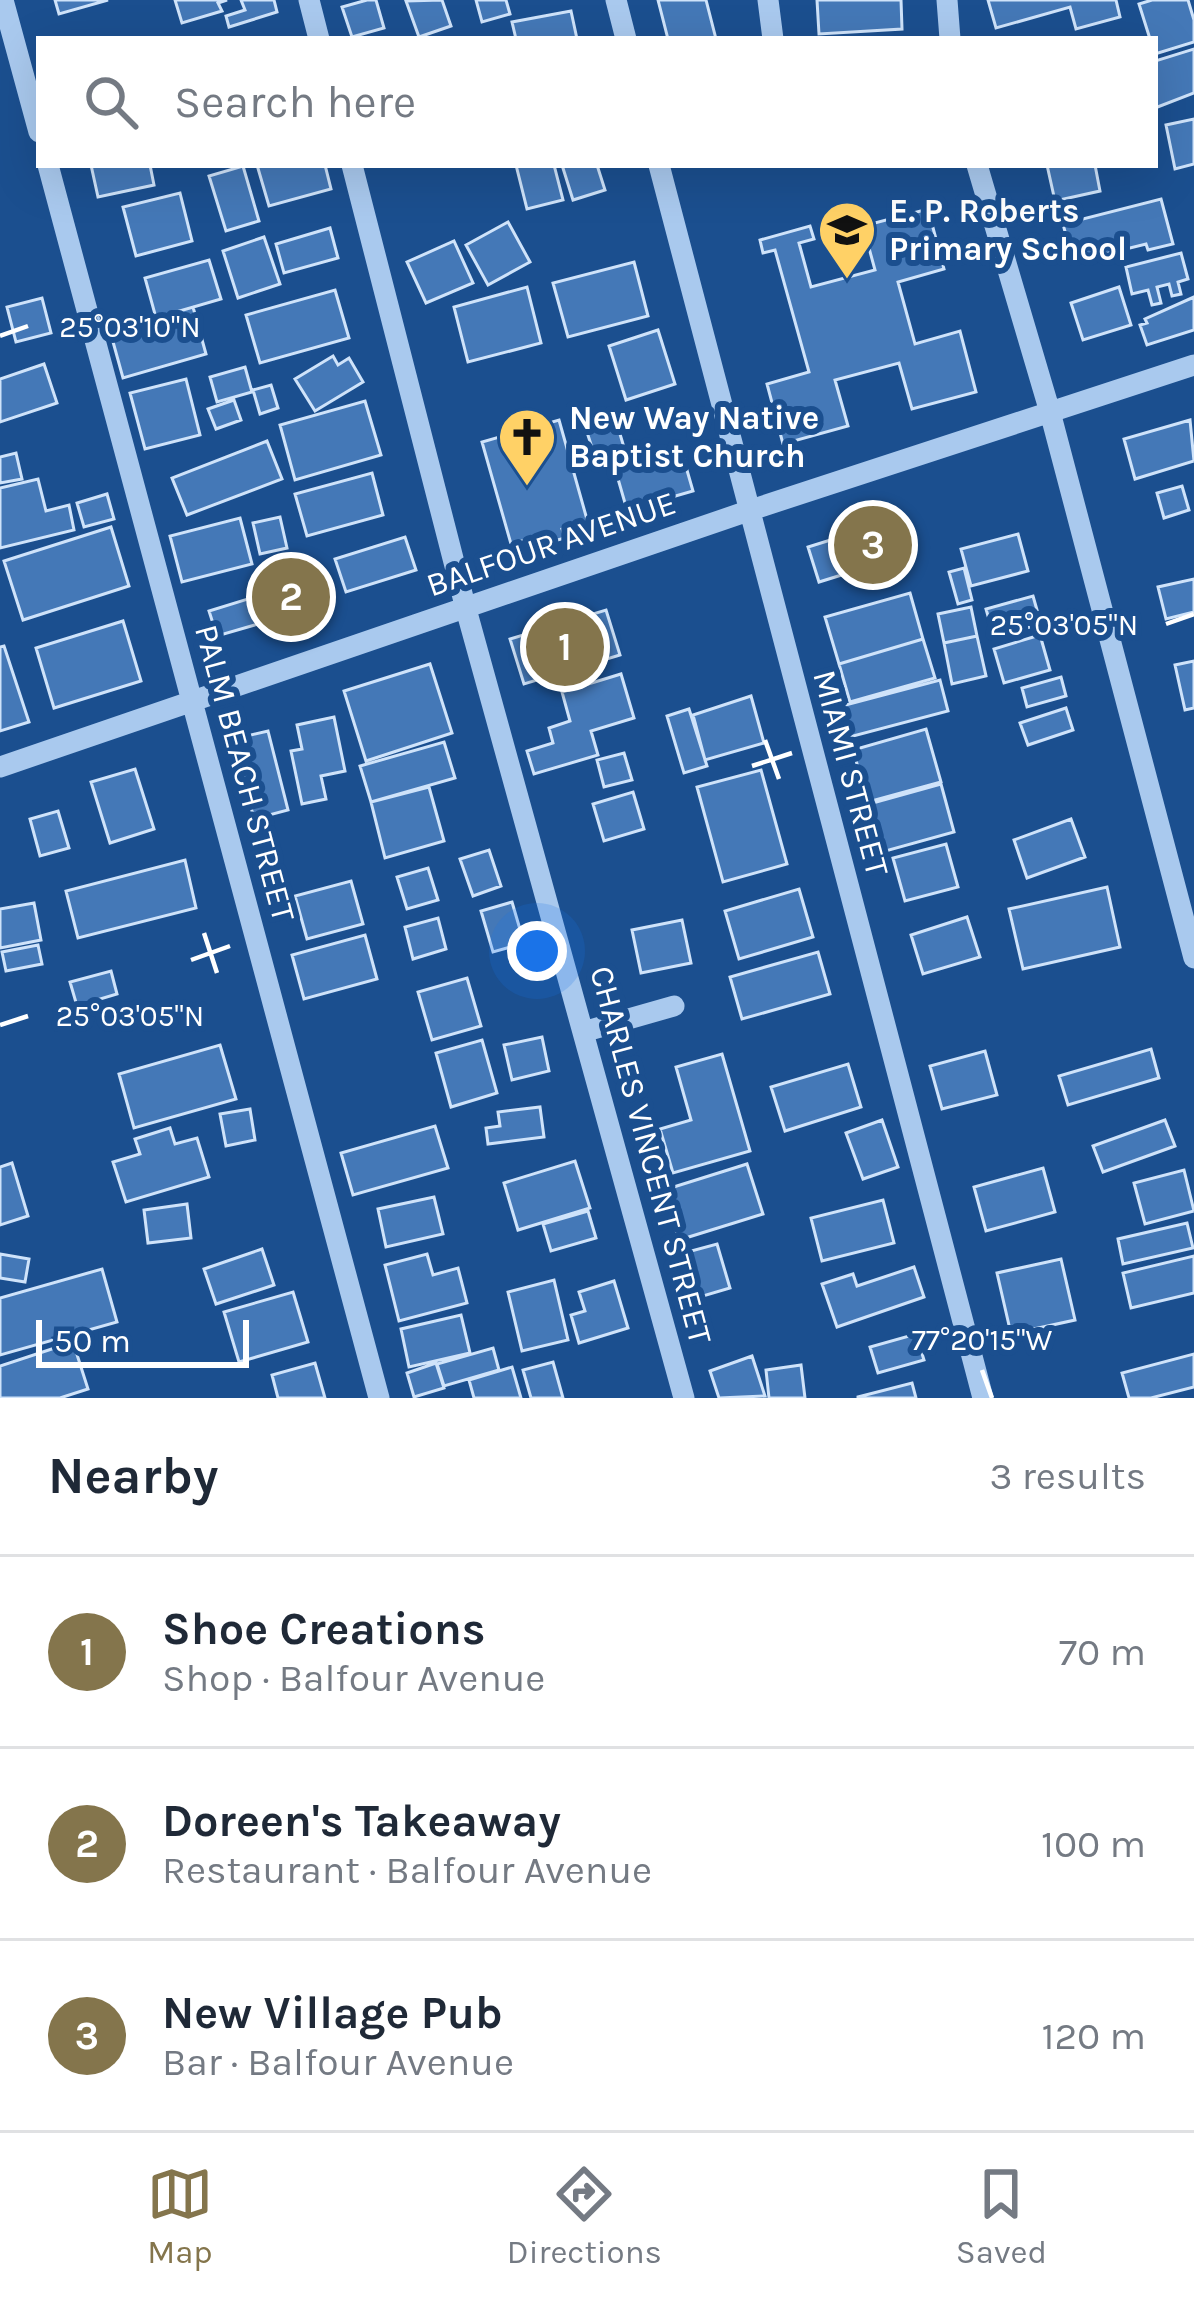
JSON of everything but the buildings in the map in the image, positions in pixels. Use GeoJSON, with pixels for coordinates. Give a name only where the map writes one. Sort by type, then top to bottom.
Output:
{"type":"FeatureCollection","features":[{"type":"Feature","properties":{"kind":"street"},"geometry":{"type":"LineString","coordinates":[[3,0],[36,121]]}},
{"type":"Feature","properties":{"kind":"street"},"geometry":{"type":"LineString","coordinates":[[309,0],[318,36]]}},
{"type":"Feature","properties":{"kind":"street"},"geometry":{"type":"LineString","coordinates":[[616,0],[625,36]]}},
{"type":"Feature","properties":{"kind":"street"},"geometry":{"type":"LineString","coordinates":[[768,0],[773,36]]}},
{"type":"Feature","properties":{"kind":"street"},"geometry":{"type":"LineString","coordinates":[[947,0],[950,36]]}},
{"type":"Feature","properties":{"kind":"street","name":"PALM BEACH STREET"},"geometry":{"type":"LineString","coordinates":[[49,168],[379,1398]]}},
{"type":"Feature","properties":{"kind":"street","name":"CHARLES VINCENT STREET"},"geometry":{"type":"LineString","coordinates":[[353,168],[466,609],[683,1398]]}},
{"type":"Feature","properties":{"kind":"street","name":"MIAMI STREET"},"geometry":{"type":"LineString","coordinates":[[660,168],[982,1398]]}},
{"type":"Feature","properties":{"kind":"street"},"geometry":{"type":"LineString","coordinates":[[978,168],[1050,412],[1194,958]]}},
{"type":"Feature","properties":{"kind":"street","name":"BALFOUR AVENUE"},"geometry":{"type":"LineString","coordinates":[[0,767],[748,511],[1194,365]]}},
{"type":"Feature","properties":{"kind":"street"},"geometry":{"type":"LineString","coordinates":[[583,1032],[674,1006]]}},
{"type":"Feature","properties":{"kind":"place","name":"E. P. Roberts Primary School"},"geometry":{"type":"Point","coordinates":[847,281]}},
{"type":"Feature","properties":{"kind":"place","name":"New Way Native Baptist Church"},"geometry":{"type":"Point","coordinates":[527,488]}},
{"type":"Feature","properties":{"kind":"place","name":"New Village Pub"},"geometry":{"type":"Point","coordinates":[873,545]}},
{"type":"Feature","properties":{"kind":"place","name":"Doreen's Takeaway"},"geometry":{"type":"Point","coordinates":[291,597]}},
{"type":"Feature","properties":{"kind":"place","name":"Shoe Creations"},"geometry":{"type":"Point","coordinates":[565,647]}}]}
